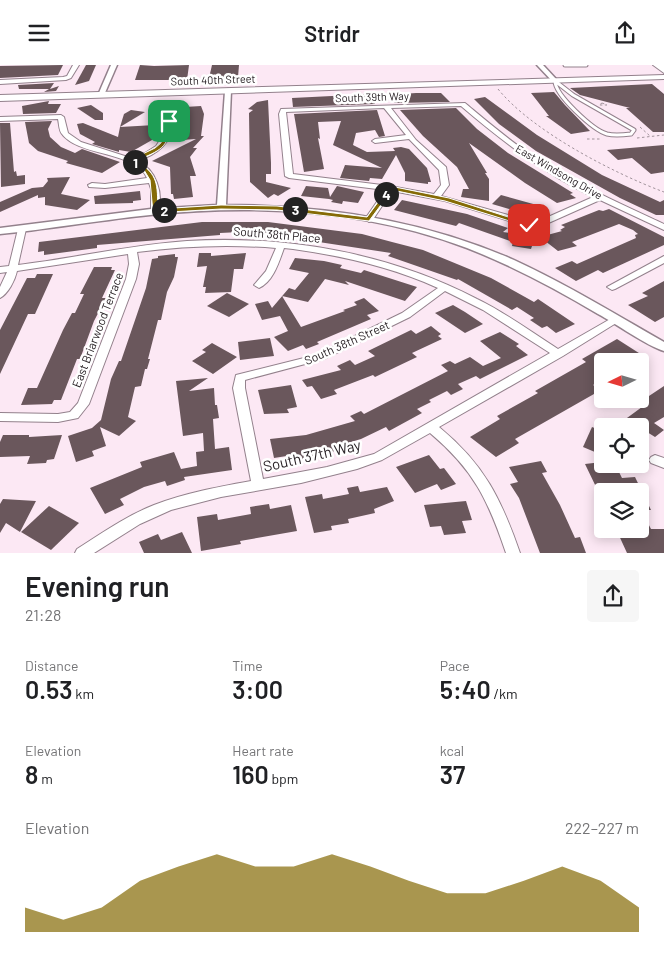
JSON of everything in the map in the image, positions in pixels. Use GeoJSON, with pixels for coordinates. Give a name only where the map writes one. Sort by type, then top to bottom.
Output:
{"type":"FeatureCollection","features":[{"type":"Feature","properties":{"kind":"highway"},"geometry":{"type":"LineString","coordinates":[[658,65],[664,70]]}},
{"type":"Feature","properties":{"kind":"main road","name":"South 40th Street"},"geometry":{"type":"LineString","coordinates":[[0,98],[426,84],[664,70]]}},
{"type":"Feature","properties":{"kind":"main road","name":"South 40th Street"},"geometry":{"type":"LineString","coordinates":[[552,78],[664,77]]}},
{"type":"Feature","properties":{"kind":"street"},"geometry":{"type":"LineString","coordinates":[[0,82],[64,79],[69,77],[76,65]]}},
{"type":"Feature","properties":{"kind":"street"},"geometry":{"type":"LineString","coordinates":[[101,95],[114,65]]}},
{"type":"Feature","properties":{"kind":"street"},"geometry":{"type":"LineString","coordinates":[[540,65],[552,78]]}},
{"type":"Feature","properties":{"kind":"street"},"geometry":{"type":"LineString","coordinates":[[221,207],[228,91]]}},
{"type":"Feature","properties":{"kind":"street","name":"South 39th Way"},"geometry":{"type":"LineString","coordinates":[[390,187],[289,176],[283,133],[283,110],[462,104]]}},
{"type":"Feature","properties":{"kind":"street","name":"East Windsong Drive"},"geometry":{"type":"LineString","coordinates":[[462,104],[519,150],[599,197],[664,227]]}},
{"type":"Feature","properties":{"kind":"street"},"geometry":{"type":"LineString","coordinates":[[386,106],[410,137],[443,169],[445,185],[436,197]]}},
{"type":"Feature","properties":{"kind":"street"},"geometry":{"type":"LineString","coordinates":[[131,161],[157,150],[164,143],[167,137],[169,121],[164,116]]}},
{"type":"Feature","properties":{"kind":"street"},"geometry":{"type":"LineString","coordinates":[[0,119],[62,117],[65,134],[70,139],[131,161],[146,169],[153,180],[155,211]]}},
{"type":"Feature","properties":{"kind":"street"},"geometry":{"type":"LineString","coordinates":[[375,141],[410,137]]}},
{"type":"Feature","properties":{"kind":"street"},"geometry":{"type":"LineString","coordinates":[[92,185],[106,186],[153,180]]}},
{"type":"Feature","properties":{"kind":"street"},"geometry":{"type":"LineString","coordinates":[[369,219],[390,187],[436,197],[529,225],[541,223],[599,197]]}},
{"type":"Feature","properties":{"kind":"street"},"geometry":{"type":"LineString","coordinates":[[0,231],[155,211],[221,207],[305,210],[369,219],[417,230],[480,250],[557,287],[664,347]]}},
{"type":"Feature","properties":{"kind":"street"},"geometry":{"type":"LineString","coordinates":[[0,295],[13,268],[22,229]]}},
{"type":"Feature","properties":{"kind":"street","name":"South 38th Place"},"geometry":{"type":"LineString","coordinates":[[0,270],[187,245],[230,243],[281,245],[361,258],[445,287],[462,294],[559,354]]}},
{"type":"Feature","properties":{"kind":"street"},"geometry":{"type":"LineString","coordinates":[[259,285],[270,272],[281,245]]}},
{"type":"Feature","properties":{"kind":"street","name":"East Briarwood Terrace"},"geometry":{"type":"LineString","coordinates":[[0,417],[58,418],[74,415],[83,404],[131,279],[134,264],[132,251]]}},
{"type":"Feature","properties":{"kind":"street"},"geometry":{"type":"LineString","coordinates":[[612,287],[664,259]]}},
{"type":"Feature","properties":{"kind":"street","name":"South 38th Street"},"geometry":{"type":"LineString","coordinates":[[258,485],[239,388],[240,378],[320,357],[406,315],[445,287]]}},
{"type":"Feature","properties":{"kind":"street","name":"South 37th Way"},"geometry":{"type":"LineString","coordinates":[[82,553],[148,513],[207,494],[358,465],[406,443],[616,320]]}},
{"type":"Feature","properties":{"kind":"street"},"geometry":{"type":"LineString","coordinates":[[431,427],[470,462],[486,483],[499,509],[513,553]]}},
{"type":"Feature","properties":{"kind":"lane"},"geometry":{"type":"LineString","coordinates":[[565,65],[586,65]]}},
{"type":"Feature","properties":{"kind":"lane"},"geometry":{"type":"LineString","coordinates":[[552,78],[578,97],[634,130],[631,134],[617,137],[596,132],[555,87],[552,78]]}},
{"type":"Feature","properties":{"kind":"path"},"geometry":{"type":"LineString","coordinates":[[498,87],[512,106],[544,129],[621,174],[664,192]]}},
{"type":"Feature","properties":{"kind":"path"},"geometry":{"type":"LineString","coordinates":[[650,136],[664,135]]}},
{"type":"Feature","properties":{"kind":"building"},"geometry":{"type":"Polygon","coordinates":[[[63,65],[58,75],[0,78],[0,66],[63,65]]]}},
{"type":"Feature","properties":{"kind":"building"},"geometry":{"type":"Polygon","coordinates":[[[86,65],[96,65],[89,81],[75,85],[86,65]]]}},
{"type":"Feature","properties":{"kind":"building"},"geometry":{"type":"Polygon","coordinates":[[[140,65],[189,65],[187,80],[170,82],[170,80],[135,80],[140,65]]]}},
{"type":"Feature","properties":{"kind":"building"},"geometry":{"type":"Polygon","coordinates":[[[212,65],[239,65],[238,77],[209,78],[212,65]]]}},
{"type":"Feature","properties":{"kind":"building"},"geometry":{"type":"Polygon","coordinates":[[[54,83],[50,89],[59,86],[56,91],[44,92],[49,89],[19,89],[18,85],[54,83]]]}},
{"type":"Feature","properties":{"kind":"building"},"geometry":{"type":"Polygon","coordinates":[[[652,84],[664,94],[664,132],[653,132],[626,108],[630,108],[580,95],[570,88],[652,84]]]}},
{"type":"Feature","properties":{"kind":"building"},"geometry":{"type":"Polygon","coordinates":[[[554,92],[590,131],[571,134],[546,116],[549,116],[531,93],[554,92]]]}},
{"type":"Feature","properties":{"kind":"building"},"geometry":{"type":"Polygon","coordinates":[[[441,93],[450,102],[395,103],[388,95],[441,93]]]}},
{"type":"Feature","properties":{"kind":"building"},"geometry":{"type":"Polygon","coordinates":[[[372,94],[375,104],[293,107],[292,98],[372,94]]]}},
{"type":"Feature","properties":{"kind":"building"},"geometry":{"type":"Polygon","coordinates":[[[485,97],[537,135],[602,175],[660,202],[664,200],[664,215],[656,215],[620,198],[536,151],[499,124],[474,99],[485,97]]]}},
{"type":"Feature","properties":{"kind":"building"},"geometry":{"type":"Polygon","coordinates":[[[268,100],[271,174],[266,174],[266,182],[291,188],[278,196],[274,194],[268,198],[250,182],[249,113],[253,110],[248,109],[257,102],[268,100]]]}},
{"type":"Feature","properties":{"kind":"building"},"geometry":{"type":"Polygon","coordinates":[[[49,101],[48,104],[61,104],[56,113],[23,114],[22,106],[49,101]]]}},
{"type":"Feature","properties":{"kind":"building"},"geometry":{"type":"Polygon","coordinates":[[[91,105],[103,113],[103,120],[95,120],[77,108],[91,105]]]}},
{"type":"Feature","properties":{"kind":"building"},"geometry":{"type":"Polygon","coordinates":[[[201,106],[204,114],[201,136],[204,136],[193,148],[197,148],[190,157],[196,176],[190,176],[193,197],[174,199],[173,194],[171,194],[170,167],[152,161],[196,139],[181,140],[185,107],[201,106]]]}},
{"type":"Feature","properties":{"kind":"building"},"geometry":{"type":"Polygon","coordinates":[[[456,108],[477,129],[508,153],[573,193],[570,194],[576,198],[557,203],[525,183],[469,143],[487,173],[485,173],[489,179],[489,201],[461,197],[463,189],[469,189],[457,167],[423,136],[400,110],[456,108]]]}},
{"type":"Feature","properties":{"kind":"building"},"geometry":{"type":"Polygon","coordinates":[[[131,110],[145,112],[120,127],[124,114],[131,110]]]}},
{"type":"Feature","properties":{"kind":"building"},"geometry":{"type":"Polygon","coordinates":[[[377,110],[385,136],[379,137],[375,130],[356,133],[353,145],[367,152],[395,151],[393,148],[401,147],[409,149],[427,168],[431,182],[428,182],[428,184],[405,181],[405,173],[396,155],[382,179],[370,178],[369,181],[340,178],[345,165],[382,168],[333,145],[341,121],[318,122],[320,139],[318,138],[324,169],[304,172],[294,114],[377,110]]]}},
{"type":"Feature","properties":{"kind":"building"},"geometry":{"type":"Polygon","coordinates":[[[52,121],[48,129],[50,137],[61,147],[75,153],[82,149],[120,162],[102,173],[66,163],[68,161],[38,151],[29,143],[25,122],[52,121]]]}},
{"type":"Feature","properties":{"kind":"building"},"geometry":{"type":"Polygon","coordinates":[[[0,123],[10,123],[14,172],[16,171],[17,176],[25,175],[25,184],[1,187],[0,123]]]}},
{"type":"Feature","properties":{"kind":"building"},"geometry":{"type":"Polygon","coordinates":[[[83,123],[118,137],[120,127],[155,125],[152,140],[131,152],[119,150],[119,152],[92,144],[95,142],[80,134],[77,124],[83,123]]]}},
{"type":"Feature","properties":{"kind":"building"},"geometry":{"type":"Polygon","coordinates":[[[664,145],[664,172],[651,174],[632,158],[618,160],[607,150],[664,145]]]}},
{"type":"Feature","properties":{"kind":"building"},"geometry":{"type":"Polygon","coordinates":[[[70,177],[61,194],[90,200],[77,210],[45,205],[45,197],[38,198],[38,195],[0,212],[0,202],[32,188],[43,187],[48,181],[47,178],[70,177]]]}},
{"type":"Feature","properties":{"kind":"building"},"geometry":{"type":"Polygon","coordinates":[[[306,186],[328,188],[330,197],[337,186],[364,192],[358,203],[343,201],[342,204],[331,202],[333,200],[329,199],[301,196],[306,186]]]}},
{"type":"Feature","properties":{"kind":"building"},"geometry":{"type":"Polygon","coordinates":[[[140,191],[141,200],[133,201],[133,203],[95,204],[94,196],[140,191]]]}},
{"type":"Feature","properties":{"kind":"building"},"geometry":{"type":"Polygon","coordinates":[[[501,195],[544,207],[534,216],[492,204],[501,195]]]}},
{"type":"Feature","properties":{"kind":"building"},"geometry":{"type":"Polygon","coordinates":[[[402,200],[467,214],[508,228],[503,232],[535,237],[531,249],[512,246],[513,242],[459,223],[456,226],[394,210],[402,200]]]}},
{"type":"Feature","properties":{"kind":"building"},"geometry":{"type":"Polygon","coordinates":[[[609,209],[664,237],[664,245],[603,273],[598,270],[576,281],[555,268],[572,261],[577,264],[636,238],[635,235],[638,234],[619,224],[572,242],[577,246],[558,251],[540,237],[562,231],[560,230],[565,227],[561,225],[599,210],[609,209]]]}},
{"type":"Feature","properties":{"kind":"building"},"geometry":{"type":"Polygon","coordinates":[[[202,222],[268,222],[362,234],[423,250],[491,278],[534,302],[538,299],[575,324],[556,333],[547,326],[542,328],[530,320],[534,318],[517,307],[512,310],[458,279],[388,256],[391,253],[299,239],[301,236],[269,236],[270,233],[239,235],[240,232],[220,233],[220,235],[97,245],[97,248],[44,255],[44,251],[38,252],[39,242],[202,222]]]}},
{"type":"Feature","properties":{"kind":"building"},"geometry":{"type":"Polygon","coordinates":[[[199,253],[211,253],[211,256],[246,253],[243,269],[234,269],[231,292],[205,293],[206,287],[203,287],[207,266],[197,267],[199,253]]]}},
{"type":"Feature","properties":{"kind":"building"},"geometry":{"type":"Polygon","coordinates":[[[175,254],[175,257],[178,257],[174,277],[167,292],[161,320],[158,320],[147,369],[145,369],[141,386],[135,387],[128,417],[136,421],[119,436],[100,427],[106,446],[92,451],[94,456],[76,462],[68,436],[92,428],[101,420],[111,379],[119,361],[121,361],[146,288],[152,259],[158,258],[158,256],[175,254]]]}},
{"type":"Feature","properties":{"kind":"building"},"geometry":{"type":"Polygon","coordinates":[[[295,258],[342,265],[340,268],[361,273],[364,270],[417,287],[405,301],[345,281],[349,285],[325,279],[308,302],[282,296],[289,288],[295,290],[309,273],[289,269],[295,258]]]}},
{"type":"Feature","properties":{"kind":"building"},"geometry":{"type":"Polygon","coordinates":[[[94,267],[112,267],[111,270],[115,270],[102,298],[106,298],[94,321],[80,359],[77,359],[61,400],[54,400],[52,404],[21,405],[28,388],[37,388],[63,330],[72,313],[75,313],[84,294],[80,294],[94,267]]]}},
{"type":"Feature","properties":{"kind":"building"},"geometry":{"type":"Polygon","coordinates":[[[37,274],[53,274],[35,314],[28,314],[0,374],[0,330],[27,278],[35,278],[37,274]]]}},
{"type":"Feature","properties":{"kind":"building"},"geometry":{"type":"Polygon","coordinates":[[[664,281],[664,317],[655,322],[628,305],[648,296],[642,293],[664,281]]]}},
{"type":"Feature","properties":{"kind":"building"},"geometry":{"type":"Polygon","coordinates":[[[227,293],[249,304],[229,317],[207,306],[227,293]]]}},
{"type":"Feature","properties":{"kind":"building"},"geometry":{"type":"Polygon","coordinates":[[[282,296],[301,327],[345,311],[343,310],[357,305],[354,302],[364,298],[379,311],[367,315],[371,319],[317,342],[319,344],[306,349],[303,345],[288,351],[274,337],[288,331],[280,316],[262,320],[255,304],[268,301],[272,308],[282,296]]]}},
{"type":"Feature","properties":{"kind":"building"},"geometry":{"type":"Polygon","coordinates":[[[453,305],[483,324],[465,333],[435,313],[453,305]]]}},
{"type":"Feature","properties":{"kind":"building"},"geometry":{"type":"Polygon","coordinates":[[[431,326],[441,334],[438,336],[442,339],[412,353],[417,357],[375,377],[373,375],[334,390],[337,394],[321,399],[312,386],[307,387],[302,380],[341,370],[337,366],[350,360],[355,365],[375,356],[368,351],[411,330],[416,334],[431,326]]]}},
{"type":"Feature","properties":{"kind":"building"},"geometry":{"type":"Polygon","coordinates":[[[500,332],[519,344],[516,346],[528,355],[480,379],[476,376],[458,384],[463,389],[451,395],[447,391],[429,400],[431,402],[417,409],[422,413],[389,431],[386,427],[361,439],[344,444],[347,448],[295,461],[293,455],[274,458],[270,439],[306,435],[355,421],[350,416],[361,411],[364,414],[448,371],[441,365],[450,361],[455,364],[470,357],[483,366],[501,358],[480,341],[500,332]]]}},
{"type":"Feature","properties":{"kind":"building"},"geometry":{"type":"Polygon","coordinates":[[[270,338],[274,356],[240,360],[238,342],[270,338]]]}},
{"type":"Feature","properties":{"kind":"building"},"geometry":{"type":"Polygon","coordinates":[[[617,339],[639,353],[594,353],[594,394],[515,439],[519,443],[496,457],[470,437],[500,419],[497,416],[538,393],[535,391],[586,362],[582,359],[617,339]]]}},
{"type":"Feature","properties":{"kind":"building"},"geometry":{"type":"Polygon","coordinates":[[[212,343],[237,357],[213,374],[192,361],[206,352],[202,350],[212,343]]]}},
{"type":"Feature","properties":{"kind":"building"},"geometry":{"type":"Polygon","coordinates":[[[208,378],[189,391],[214,388],[215,405],[217,405],[219,418],[213,419],[215,449],[229,447],[232,470],[184,477],[185,480],[167,486],[165,481],[144,487],[120,499],[124,505],[105,514],[90,488],[142,467],[140,462],[174,452],[181,469],[197,466],[196,452],[204,451],[203,433],[183,436],[176,381],[208,378]]]}},
{"type":"Feature","properties":{"kind":"building"},"geometry":{"type":"Polygon","coordinates":[[[291,385],[297,407],[287,409],[289,413],[264,414],[258,390],[291,385]]]}},
{"type":"Feature","properties":{"kind":"building"},"geometry":{"type":"Polygon","coordinates":[[[664,386],[664,417],[654,423],[664,430],[655,437],[649,433],[649,418],[627,418],[641,408],[649,408],[649,396],[664,386]]]}},
{"type":"Feature","properties":{"kind":"building"},"geometry":{"type":"Polygon","coordinates":[[[592,427],[594,428],[594,452],[583,447],[592,427]]]}},
{"type":"Feature","properties":{"kind":"building"},"geometry":{"type":"Polygon","coordinates":[[[3,435],[29,435],[29,437],[62,435],[54,459],[47,460],[46,463],[27,464],[30,456],[0,457],[0,442],[3,435]]]}},
{"type":"Feature","properties":{"kind":"building"},"geometry":{"type":"Polygon","coordinates":[[[429,455],[440,469],[444,468],[456,484],[441,490],[437,484],[415,493],[396,467],[429,455]]]}},
{"type":"Feature","properties":{"kind":"building"},"geometry":{"type":"Polygon","coordinates":[[[541,461],[547,472],[542,473],[560,505],[575,538],[580,537],[586,553],[540,553],[519,498],[510,484],[518,482],[509,467],[541,461]]]}},
{"type":"Feature","properties":{"kind":"building"},"geometry":{"type":"Polygon","coordinates":[[[594,463],[594,473],[620,473],[622,478],[635,477],[638,483],[594,483],[585,464],[594,463]]]}},
{"type":"Feature","properties":{"kind":"building"},"geometry":{"type":"Polygon","coordinates":[[[358,486],[360,492],[387,487],[394,501],[374,509],[375,513],[348,519],[349,523],[331,526],[332,530],[314,533],[305,497],[322,494],[323,499],[349,494],[347,488],[358,486]]]}},
{"type":"Feature","properties":{"kind":"building"},"geometry":{"type":"Polygon","coordinates":[[[3,499],[36,501],[20,532],[6,523],[0,533],[0,504],[3,499]]]}},
{"type":"Feature","properties":{"kind":"building"},"geometry":{"type":"Polygon","coordinates":[[[466,501],[472,520],[462,521],[466,533],[444,535],[441,526],[430,527],[424,505],[466,501]]]}},
{"type":"Feature","properties":{"kind":"building"},"geometry":{"type":"Polygon","coordinates":[[[269,504],[270,509],[291,505],[297,531],[240,541],[241,544],[201,551],[197,517],[217,514],[218,520],[251,514],[250,507],[269,504]]]}},
{"type":"Feature","properties":{"kind":"building"},"geometry":{"type":"Polygon","coordinates":[[[49,506],[79,523],[51,550],[21,532],[49,506]]]}},
{"type":"Feature","properties":{"kind":"building"},"geometry":{"type":"Polygon","coordinates":[[[649,525],[651,529],[664,529],[664,553],[627,553],[620,538],[649,538],[649,525]]]}},
{"type":"Feature","properties":{"kind":"building"},"geometry":{"type":"Polygon","coordinates":[[[182,532],[192,553],[144,553],[139,542],[158,534],[161,540],[182,532]]]}},
{"type":"Feature","properties":{"kind":"route"},"geometry":{"type":"LineString","coordinates":[[169,121],[167,137],[164,143],[157,150],[131,161],[146,169],[153,180],[155,211],[221,207],[277,208],[369,219],[390,187],[446,199],[529,225]]}}]}
